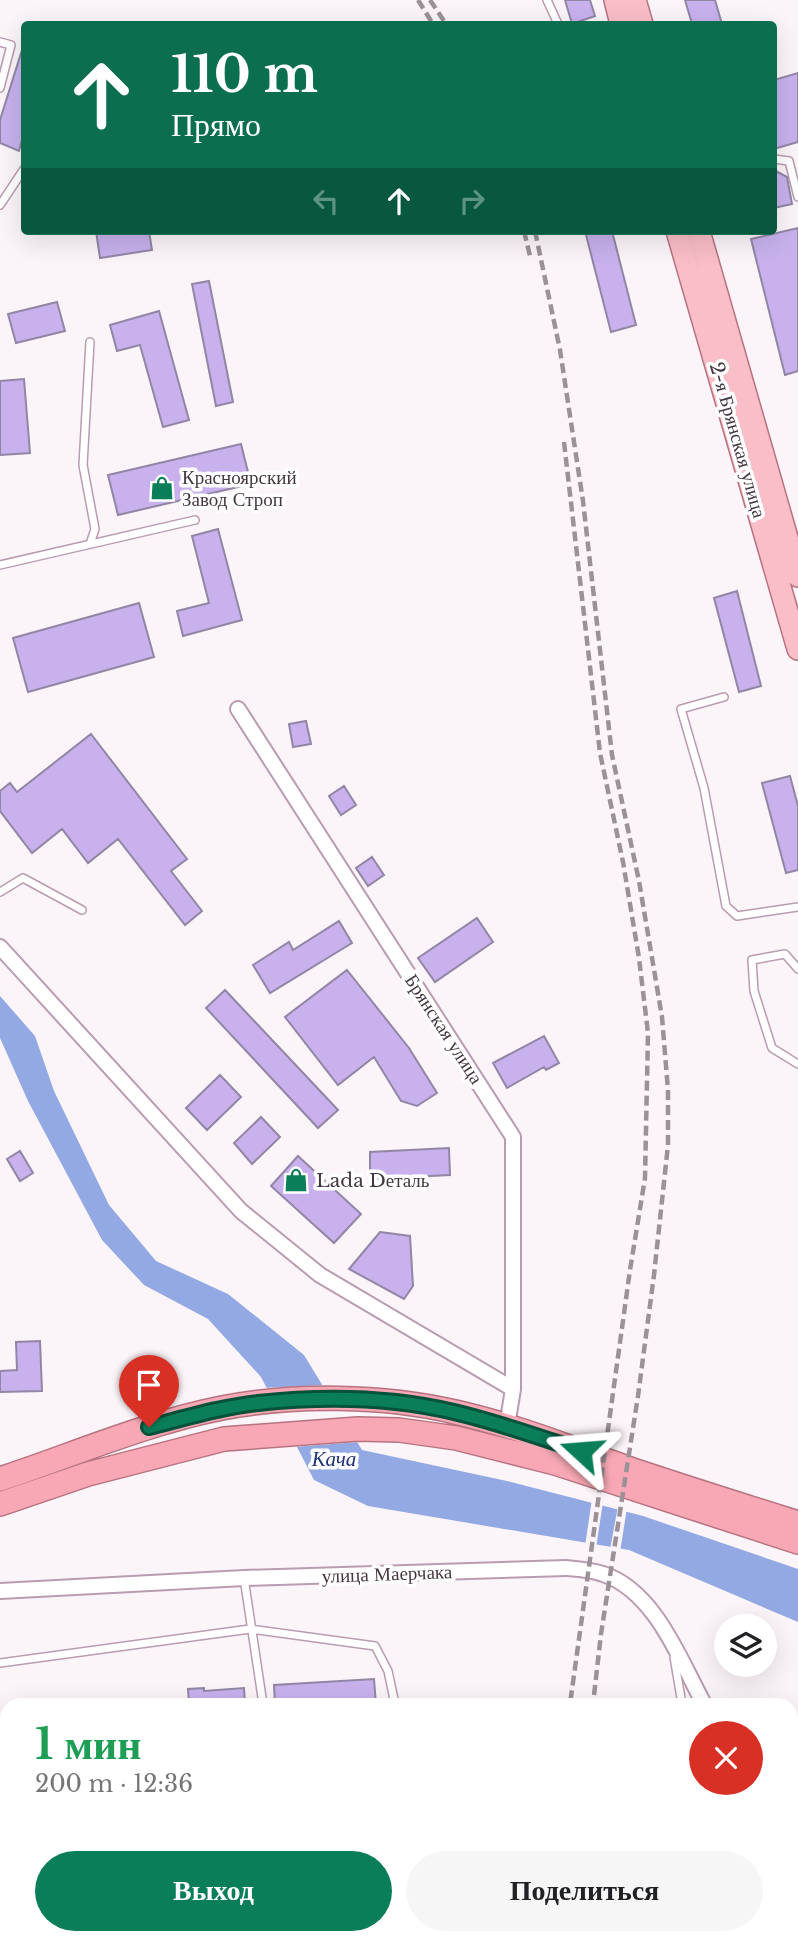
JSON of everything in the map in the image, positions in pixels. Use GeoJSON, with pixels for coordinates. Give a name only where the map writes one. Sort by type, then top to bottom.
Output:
{"type":"FeatureCollection","features":[{"type":"Feature","properties":{"kind":"highway"},"geometry":{"type":"LineString","coordinates":[[0,1479],[149,1427],[221,1409],[259,1403],[355,1398],[453,1411],[798,1523]]}},
{"type":"Feature","properties":{"kind":"highway"},"geometry":{"type":"LineString","coordinates":[[0,1504],[88,1474],[223,1439],[358,1429],[399,1430],[456,1438],[509,1450],[798,1542]]}},
{"type":"Feature","properties":{"kind":"main road"},"geometry":{"type":"LineString","coordinates":[[615,0],[620,21]]}},
{"type":"Feature","properties":{"kind":"main road"},"geometry":{"type":"LineString","coordinates":[[635,0],[641,21]]}},
{"type":"Feature","properties":{"kind":"main road","name":"2-я Брянская улица"},"geometry":{"type":"LineString","coordinates":[[678,235],[798,649]]}},
{"type":"Feature","properties":{"kind":"main road","name":"2-я Брянская улица"},"geometry":{"type":"LineString","coordinates":[[700,235],[798,576]]}},
{"type":"Feature","properties":{"kind":"street","name":"Брянская улица"},"geometry":{"type":"LineString","coordinates":[[239,709],[513,1137],[513,1388],[506,1426]]}},
{"type":"Feature","properties":{"kind":"street"},"geometry":{"type":"LineString","coordinates":[[0,947],[241,1211],[320,1275],[513,1388]]}},
{"type":"Feature","properties":{"kind":"street","name":"улица Маерчака"},"geometry":{"type":"LineString","coordinates":[[0,1591],[244,1578],[566,1568],[602,1573],[636,1593],[653,1611],[701,1698]]}},
{"type":"Feature","properties":{"kind":"lane"},"geometry":{"type":"LineString","coordinates":[[547,0],[557,21]]}},
{"type":"Feature","properties":{"kind":"lane"},"geometry":{"type":"LineString","coordinates":[[0,42],[11,45],[0,88]]}},
{"type":"Feature","properties":{"kind":"lane"},"geometry":{"type":"LineString","coordinates":[[794,160],[798,197]]}},
{"type":"Feature","properties":{"kind":"lane"},"geometry":{"type":"LineString","coordinates":[[0,205],[21,174]]}},
{"type":"Feature","properties":{"kind":"lane"},"geometry":{"type":"LineString","coordinates":[[90,342],[83,465],[96,529],[90,544]]}},
{"type":"Feature","properties":{"kind":"lane"},"geometry":{"type":"LineString","coordinates":[[0,565],[195,520]]}},
{"type":"Feature","properties":{"kind":"lane"},"geometry":{"type":"LineString","coordinates":[[724,697],[681,709],[704,788],[726,906],[737,916],[798,907]]}},
{"type":"Feature","properties":{"kind":"lane"},"geometry":{"type":"LineString","coordinates":[[0,892],[23,878],[82,910]]}},
{"type":"Feature","properties":{"kind":"lane"},"geometry":{"type":"LineString","coordinates":[[798,969],[785,954],[752,960],[754,991],[772,1048],[798,1064]]}},
{"type":"Feature","properties":{"kind":"lane"},"geometry":{"type":"LineString","coordinates":[[244,1578],[262,1698]]}},
{"type":"Feature","properties":{"kind":"lane"},"geometry":{"type":"LineString","coordinates":[[0,1663],[250,1629],[375,1646],[388,1671],[394,1698]]}},
{"type":"Feature","properties":{"kind":"lane"},"geometry":{"type":"LineString","coordinates":[[672,1646],[681,1698]]}},
{"type":"Feature","properties":{"kind":"water","name":"Кача"},"geometry":{"type":"Polygon","coordinates":[[[0,996],[35,1036],[54,1091],[109,1205],[156,1261],[228,1294],[304,1355],[362,1450],[507,1481],[643,1516],[798,1569],[798,1622],[629,1550],[368,1506],[314,1480],[261,1377],[208,1319],[144,1285],[102,1240],[28,1101],[0,1038],[0,996]]]}},
{"type":"Feature","properties":{"kind":"pier"},"geometry":{"type":"Polygon","coordinates":[[[326,1385],[359,1442],[293,1447],[262,1388],[326,1385]]]}},
{"type":"Feature","properties":{"kind":"pier"},"geometry":{"type":"Polygon","coordinates":[[[592,1499],[603,1502],[596,1548],[585,1546],[592,1499]]]}},
{"type":"Feature","properties":{"kind":"pier"},"geometry":{"type":"Polygon","coordinates":[[[618,1506],[627,1508],[620,1552],[610,1550],[618,1506]]]}},
{"type":"Feature","properties":{"kind":"building"},"geometry":{"type":"Polygon","coordinates":[[[565,0],[590,0],[595,16],[571,21],[565,0]]]}},
{"type":"Feature","properties":{"kind":"building"},"geometry":{"type":"Polygon","coordinates":[[[685,0],[715,0],[721,21],[691,21],[685,0]]]}},
{"type":"Feature","properties":{"kind":"building"},"geometry":{"type":"Polygon","coordinates":[[[21,53],[19,151],[0,143],[0,120],[21,53]]]}},
{"type":"Feature","properties":{"kind":"building"},"geometry":{"type":"Polygon","coordinates":[[[798,73],[798,142],[777,148],[777,79],[798,73]]]}},
{"type":"Feature","properties":{"kind":"building"},"geometry":{"type":"Polygon","coordinates":[[[777,172],[787,177],[792,204],[777,207],[777,172]]]}},
{"type":"Feature","properties":{"kind":"building"},"geometry":{"type":"Polygon","coordinates":[[[798,228],[798,371],[785,375],[751,239],[798,228]]]}},
{"type":"Feature","properties":{"kind":"building"},"geometry":{"type":"Polygon","coordinates":[[[97,235],[150,235],[152,250],[100,258],[97,235]]]}},
{"type":"Feature","properties":{"kind":"building"},"geometry":{"type":"Polygon","coordinates":[[[586,235],[613,235],[636,325],[611,332],[586,235]]]}},
{"type":"Feature","properties":{"kind":"building"},"geometry":{"type":"Polygon","coordinates":[[[209,281],[233,402],[216,406],[192,284],[209,281]]]}},
{"type":"Feature","properties":{"kind":"building"},"geometry":{"type":"Polygon","coordinates":[[[57,302],[65,331],[16,343],[8,314],[57,302]]]}},
{"type":"Feature","properties":{"kind":"building"},"geometry":{"type":"Polygon","coordinates":[[[159,311],[189,420],[163,427],[140,345],[117,351],[110,325],[159,311]]]}},
{"type":"Feature","properties":{"kind":"building"},"geometry":{"type":"Polygon","coordinates":[[[24,379],[30,453],[0,455],[0,381],[24,379]]]}},
{"type":"Feature","properties":{"kind":"building"},"geometry":{"type":"Polygon","coordinates":[[[241,444],[251,484],[118,515],[108,475],[241,444]]]}},
{"type":"Feature","properties":{"kind":"building"},"geometry":{"type":"Polygon","coordinates":[[[218,529],[242,620],[183,636],[177,611],[209,603],[192,536],[218,529]]]}},
{"type":"Feature","properties":{"kind":"building"},"geometry":{"type":"Polygon","coordinates":[[[737,591],[761,686],[739,692],[714,598],[737,591]]]}},
{"type":"Feature","properties":{"kind":"building"},"geometry":{"type":"Polygon","coordinates":[[[139,603],[154,657],[28,692],[13,638],[139,603]]]}},
{"type":"Feature","properties":{"kind":"building"},"geometry":{"type":"Polygon","coordinates":[[[306,721],[311,744],[293,747],[289,724],[306,721]]]}},
{"type":"Feature","properties":{"kind":"building"},"geometry":{"type":"Polygon","coordinates":[[[91,734],[187,859],[171,871],[202,911],[185,925],[118,839],[88,863],[62,829],[32,853],[0,811],[0,791],[10,783],[17,792],[91,734]]]}},
{"type":"Feature","properties":{"kind":"building"},"geometry":{"type":"Polygon","coordinates":[[[790,776],[798,806],[798,870],[786,873],[762,783],[790,776]]]}},
{"type":"Feature","properties":{"kind":"building"},"geometry":{"type":"Polygon","coordinates":[[[344,786],[356,805],[341,815],[329,796],[344,786]]]}},
{"type":"Feature","properties":{"kind":"building"},"geometry":{"type":"Polygon","coordinates":[[[372,857],[384,875],[368,886],[356,868],[372,857]]]}},
{"type":"Feature","properties":{"kind":"building"},"geometry":{"type":"Polygon","coordinates":[[[477,918],[493,942],[435,982],[418,958],[477,918]]]}},
{"type":"Feature","properties":{"kind":"building"},"geometry":{"type":"Polygon","coordinates":[[[339,921],[352,943],[270,993],[253,965],[289,942],[293,950],[339,921]]]}},
{"type":"Feature","properties":{"kind":"building"},"geometry":{"type":"Polygon","coordinates":[[[347,970],[409,1048],[437,1093],[417,1106],[401,1101],[374,1057],[338,1085],[285,1017],[347,970]]]}},
{"type":"Feature","properties":{"kind":"building"},"geometry":{"type":"Polygon","coordinates":[[[225,990],[338,1110],[318,1128],[206,1008],[225,990]]]}},
{"type":"Feature","properties":{"kind":"building"},"geometry":{"type":"Polygon","coordinates":[[[544,1036],[559,1063],[546,1070],[544,1067],[507,1088],[493,1063],[544,1036]]]}},
{"type":"Feature","properties":{"kind":"building"},"geometry":{"type":"Polygon","coordinates":[[[220,1075],[241,1097],[207,1130],[186,1108],[220,1075]]]}},
{"type":"Feature","properties":{"kind":"building"},"geometry":{"type":"Polygon","coordinates":[[[261,1117],[280,1137],[252,1164],[234,1143],[261,1117]]]}},
{"type":"Feature","properties":{"kind":"building"},"geometry":{"type":"Polygon","coordinates":[[[449,1148],[450,1175],[370,1179],[370,1152],[449,1148]]]}},
{"type":"Feature","properties":{"kind":"building"},"geometry":{"type":"Polygon","coordinates":[[[20,1151],[33,1173],[20,1181],[7,1159],[20,1151]]]}},
{"type":"Feature","properties":{"kind":"building"},"geometry":{"type":"Polygon","coordinates":[[[298,1156],[361,1214],[334,1243],[271,1186],[298,1156]]]}},
{"type":"Feature","properties":{"kind":"building"},"geometry":{"type":"Polygon","coordinates":[[[380,1232],[410,1236],[413,1286],[404,1299],[349,1269],[380,1232]]]}},
{"type":"Feature","properties":{"kind":"building"},"geometry":{"type":"Polygon","coordinates":[[[40,1341],[42,1391],[0,1392],[0,1371],[17,1370],[16,1342],[40,1341]]]}},
{"type":"Feature","properties":{"kind":"building"},"geometry":{"type":"Polygon","coordinates":[[[374,1679],[376,1698],[275,1698],[274,1685],[374,1679]]]}},
{"type":"Feature","properties":{"kind":"building"},"geometry":{"type":"Polygon","coordinates":[[[204,1688],[204,1691],[244,1688],[245,1698],[189,1698],[188,1689],[204,1688]]]}},
{"type":"Feature","properties":{"kind":"railway"},"geometry":{"type":"LineString","coordinates":[[418,0],[431,21]]}},
{"type":"Feature","properties":{"kind":"railway"},"geometry":{"type":"LineString","coordinates":[[430,0],[444,21]]}},
{"type":"Feature","properties":{"kind":"railway"},"geometry":{"type":"LineString","coordinates":[[525,235],[530,256]]}},
{"type":"Feature","properties":{"kind":"railway"},"geometry":{"type":"LineString","coordinates":[[536,235],[560,350],[583,501],[612,755],[639,881],[662,1017],[668,1090],[668,1145],[654,1275],[594,1698]]}},
{"type":"Feature","properties":{"kind":"railway"},"geometry":{"type":"LineString","coordinates":[[564,442],[600,753],[623,862],[648,1033],[645,1178],[571,1698]]}},
{"type":"Feature","properties":{"kind":"place","name":"Красноярский Завод Строп"},"geometry":{"type":"Point","coordinates":[162,488]}},
{"type":"Feature","properties":{"kind":"place","name":"Lada Dеталь"},"geometry":{"type":"Point","coordinates":[296,1180]}},
{"type":"Feature","properties":{"kind":"route"},"geometry":{"type":"LineString","coordinates":[[149,1427],[221,1409],[259,1403],[355,1398],[453,1411],[581,1451]]}}]}
